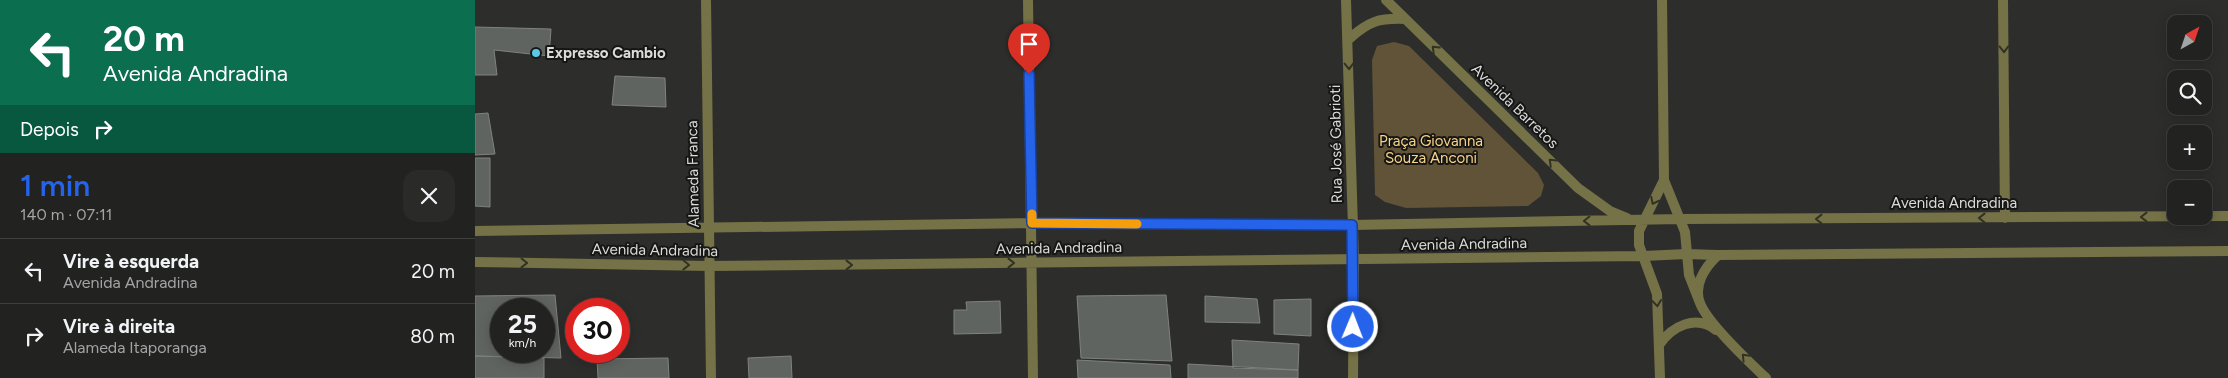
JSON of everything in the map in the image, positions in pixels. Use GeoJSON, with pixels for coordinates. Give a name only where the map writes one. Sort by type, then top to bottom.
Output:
{"type":"FeatureCollection","features":[{"type":"Feature","properties":{"kind":"street","name":"Alameda Franca"},"geometry":{"type":"LineString","coordinates":[[707,0],[711,378]]}},
{"type":"Feature","properties":{"kind":"street"},"geometry":{"type":"LineString","coordinates":[[1028,0],[1033,378]]}},
{"type":"Feature","properties":{"kind":"street","name":"Rua José Gabrioti"},"geometry":{"type":"LineString","coordinates":[[1346,0],[1349,39],[1354,260],[1353,378]]}},
{"type":"Feature","properties":{"kind":"street","name":"Avenida Barretos"},"geometry":{"type":"LineString","coordinates":[[1386,0],[1578,188],[1610,211],[1638,221]]}},
{"type":"Feature","properties":{"kind":"street"},"geometry":{"type":"LineString","coordinates":[[1662,0],[1664,180],[1685,232],[1686,254],[1692,288],[1700,303],[1725,336],[1766,378]]}},
{"type":"Feature","properties":{"kind":"street"},"geometry":{"type":"LineString","coordinates":[[2003,0],[2005,218]]}},
{"type":"Feature","properties":{"kind":"street"},"geometry":{"type":"LineString","coordinates":[[1349,39],[1370,23],[1385,18],[1405,19]]}},
{"type":"Feature","properties":{"kind":"street"},"geometry":{"type":"LineString","coordinates":[[1660,378],[1657,294],[1639,245],[1638,221],[1664,180]]}},
{"type":"Feature","properties":{"kind":"street","name":"Avenida Andradina"},"geometry":{"type":"LineString","coordinates":[[475,231],[1032,223],[1352,225],[1681,220],[2228,216]]}},
{"type":"Feature","properties":{"kind":"street","name":"Avenida Andradina"},"geometry":{"type":"LineString","coordinates":[[475,262],[709,266],[1354,260],[1686,254],[1718,256],[2228,251]]}},
{"type":"Feature","properties":{"kind":"street"},"geometry":{"type":"LineString","coordinates":[[1700,303],[1698,288],[1702,275],[1707,266],[1718,256]]}},
{"type":"Feature","properties":{"kind":"street"},"geometry":{"type":"LineString","coordinates":[[1659,345],[1667,334],[1678,326],[1696,322],[1711,326],[1725,336]]}},
{"type":"Feature","properties":{"kind":"green space","name":"Praça Giovanna Souza Anconi"},"geometry":{"type":"Polygon","coordinates":[[[1394,42],[1409,46],[1538,173],[1544,185],[1541,196],[1528,206],[1406,208],[1385,202],[1375,195],[1372,60],[1377,46],[1394,42]]]}},
{"type":"Feature","properties":{"kind":"building","name":"Expresso Cambio"},"geometry":{"type":"Polygon","coordinates":[[[475,27],[551,29],[549,56],[494,50],[497,75],[475,75],[475,27]]]}},
{"type":"Feature","properties":{"kind":"building"},"geometry":{"type":"Polygon","coordinates":[[[615,76],[665,78],[666,107],[612,105],[615,76]]]}},
{"type":"Feature","properties":{"kind":"building"},"geometry":{"type":"Polygon","coordinates":[[[488,113],[495,154],[475,155],[475,114],[488,113]]]}},
{"type":"Feature","properties":{"kind":"building"},"geometry":{"type":"Polygon","coordinates":[[[475,158],[490,158],[490,207],[475,206],[475,158]]]}},
{"type":"Feature","properties":{"kind":"building"},"geometry":{"type":"Polygon","coordinates":[[[555,295],[561,358],[555,358],[555,298],[490,298],[490,356],[475,356],[475,296],[555,295]]]}},
{"type":"Feature","properties":{"kind":"building"},"geometry":{"type":"Polygon","coordinates":[[[1166,295],[1172,361],[1081,358],[1077,296],[1166,295]]]}},
{"type":"Feature","properties":{"kind":"building"},"geometry":{"type":"Polygon","coordinates":[[[1205,296],[1257,299],[1260,323],[1205,322],[1205,296]]]}},
{"type":"Feature","properties":{"kind":"building"},"geometry":{"type":"Polygon","coordinates":[[[1311,299],[1311,336],[1274,334],[1274,300],[1311,299]]]}},
{"type":"Feature","properties":{"kind":"building"},"geometry":{"type":"Polygon","coordinates":[[[1000,301],[1001,333],[954,334],[954,310],[967,310],[966,302],[1000,301]]]}},
{"type":"Feature","properties":{"kind":"building"},"geometry":{"type":"Polygon","coordinates":[[[1232,340],[1299,344],[1298,370],[1233,368],[1232,340]]]}},
{"type":"Feature","properties":{"kind":"building"},"geometry":{"type":"Polygon","coordinates":[[[475,356],[490,356],[490,363],[544,363],[544,378],[475,378],[475,356]]]}},
{"type":"Feature","properties":{"kind":"building"},"geometry":{"type":"Polygon","coordinates":[[[791,356],[792,378],[749,378],[748,358],[791,356]]]}},
{"type":"Feature","properties":{"kind":"building"},"geometry":{"type":"Polygon","coordinates":[[[668,358],[669,378],[598,378],[597,363],[630,363],[630,359],[668,358]]]}},
{"type":"Feature","properties":{"kind":"building"},"geometry":{"type":"Polygon","coordinates":[[[1077,360],[1170,365],[1171,378],[1078,378],[1077,360]]]}},
{"type":"Feature","properties":{"kind":"building"},"geometry":{"type":"Polygon","coordinates":[[[1188,364],[1298,370],[1298,378],[1188,378],[1188,364]]]}},
{"type":"Feature","properties":{"kind":"slow traffic"},"geometry":{"type":"LineString","coordinates":[[1032,214],[1032,223],[1137,224]]}},
{"type":"Feature","properties":{"kind":"place","name":"Expresso Cambio"},"geometry":{"type":"Point","coordinates":[536,53]}},
{"type":"Feature","properties":{"kind":"route"},"geometry":{"type":"LineString","coordinates":[[1029,74],[1032,223],[1352,225],[1354,260],[1353,327]]}}]}
